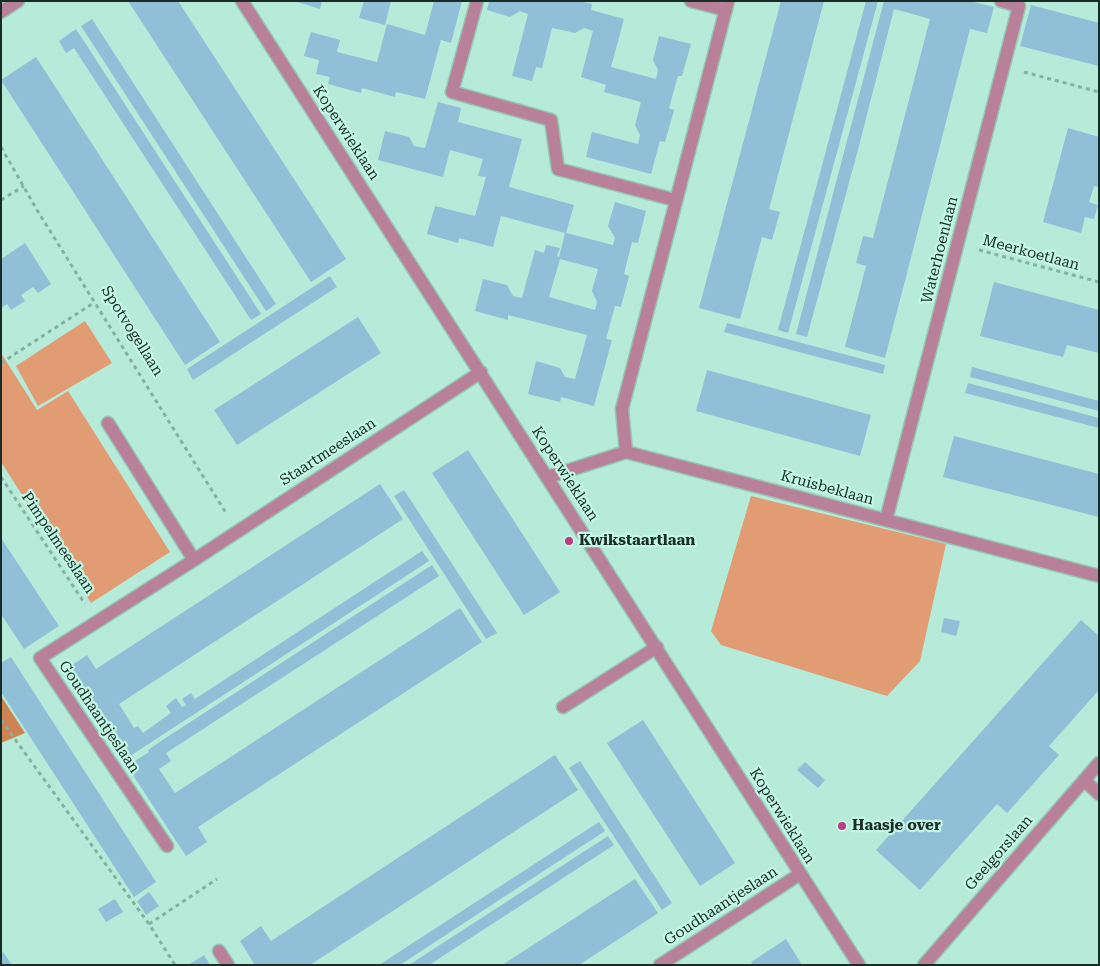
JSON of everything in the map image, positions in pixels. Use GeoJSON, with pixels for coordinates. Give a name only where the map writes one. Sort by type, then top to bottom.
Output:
{"type":"FeatureCollection","features":[{"type":"Feature","properties":{"kind":"street"},"geometry":{"type":"LineString","coordinates":[[1,12],[18,1]]}},
{"type":"Feature","properties":{"kind":"street","name":"Koperwieklaan"},"geometry":{"type":"LineString","coordinates":[[242,1],[859,965]]}},
{"type":"Feature","properties":{"kind":"street"},"geometry":{"type":"LineString","coordinates":[[477,1],[452,92],[551,120],[558,169],[675,200]]}},
{"type":"Feature","properties":{"kind":"street"},"geometry":{"type":"LineString","coordinates":[[548,478],[626,452],[622,409],[727,6],[691,1]]}},
{"type":"Feature","properties":{"kind":"street","name":"Waterhoenlaan"},"geometry":{"type":"LineString","coordinates":[[886,520],[1019,6],[1001,1]]}},
{"type":"Feature","properties":{"kind":"street","name":"Staartmeeslaan"},"geometry":{"type":"LineString","coordinates":[[194,560],[480,372]]}},
{"type":"Feature","properties":{"kind":"street"},"geometry":{"type":"LineString","coordinates":[[108,423],[194,560]]}},
{"type":"Feature","properties":{"kind":"street","name":"Kruisbeklaan"},"geometry":{"type":"LineString","coordinates":[[626,452],[1099,576]]}},
{"type":"Feature","properties":{"kind":"street","name":"Goudhaantjeslaan"},"geometry":{"type":"LineString","coordinates":[[167,846],[40,658],[194,560]]}},
{"type":"Feature","properties":{"kind":"street"},"geometry":{"type":"LineString","coordinates":[[562,707],[657,647]]}},
{"type":"Feature","properties":{"kind":"street","name":"Geelgorslaan"},"geometry":{"type":"LineString","coordinates":[[924,965],[1099,764]]}},
{"type":"Feature","properties":{"kind":"street"},"geometry":{"type":"LineString","coordinates":[[1084,780],[1099,794]]}},
{"type":"Feature","properties":{"kind":"street","name":"Goudhaantjeslaan"},"geometry":{"type":"LineString","coordinates":[[660,965],[800,874]]}},
{"type":"Feature","properties":{"kind":"street"},"geometry":{"type":"LineString","coordinates":[[219,951],[228,965]]}},
{"type":"Feature","properties":{"kind":"path"},"geometry":{"type":"LineString","coordinates":[[1004,66],[1099,92]]}},
{"type":"Feature","properties":{"kind":"path","name":"Spotvogellaan"},"geometry":{"type":"LineString","coordinates":[[1,147],[237,532]]}},
{"type":"Feature","properties":{"kind":"path"},"geometry":{"type":"LineString","coordinates":[[1,200],[24,186]]}},
{"type":"Feature","properties":{"kind":"path","name":"Meerkoetlaan"},"geometry":{"type":"LineString","coordinates":[[958,245],[1099,282]]}},
{"type":"Feature","properties":{"kind":"path"},"geometry":{"type":"LineString","coordinates":[[1,363],[95,302]]}},
{"type":"Feature","properties":{"kind":"path","name":"Pimpelmeeslaan"},"geometry":{"type":"LineString","coordinates":[[1,477],[97,622]]}},
{"type":"Feature","properties":{"kind":"path"},"geometry":{"type":"LineString","coordinates":[[1,720],[149,924],[175,965]]}},
{"type":"Feature","properties":{"kind":"path"},"geometry":{"type":"LineString","coordinates":[[149,924],[217,879]]}},
{"type":"Feature","properties":{"kind":"shaded area"},"geometry":{"type":"Polygon","coordinates":[[[85,321],[112,363],[38,406],[16,366],[85,321]]]}},
{"type":"Feature","properties":{"kind":"shaded area"},"geometry":{"type":"Polygon","coordinates":[[[1,353],[37,410],[68,391],[170,552],[91,603],[1,462],[1,353]]]}},
{"type":"Feature","properties":{"kind":"shaded area"},"geometry":{"type":"Polygon","coordinates":[[[751,496],[946,544],[920,661],[887,696],[721,645],[711,631],[751,496]]]}},
{"type":"Feature","properties":{"kind":"shaded area"},"geometry":{"type":"Polygon","coordinates":[[[1,696],[25,733],[1,743],[1,696]]]}},
{"type":"Feature","properties":{"kind":"building"},"geometry":{"type":"Polygon","coordinates":[[[128,1],[178,1],[346,259],[311,282],[128,1]]]}},
{"type":"Feature","properties":{"kind":"building"},"geometry":{"type":"Polygon","coordinates":[[[294,1],[322,1],[320,9],[294,1]]]}},
{"type":"Feature","properties":{"kind":"building"},"geometry":{"type":"Polygon","coordinates":[[[364,1],[391,1],[385,25],[359,18],[364,1]]]}},
{"type":"Feature","properties":{"kind":"building"},"geometry":{"type":"Polygon","coordinates":[[[434,1],[462,1],[451,43],[441,40],[425,99],[396,92],[395,97],[362,88],[361,93],[328,84],[330,77],[316,74],[319,60],[304,56],[311,32],[340,40],[337,52],[377,62],[387,24],[425,35],[434,1]]]}},
{"type":"Feature","properties":{"kind":"building"},"geometry":{"type":"Polygon","coordinates":[[[489,1],[580,1],[592,4],[591,10],[624,19],[611,67],[656,79],[658,70],[653,60],[659,36],[691,44],[682,76],[678,76],[669,108],[674,110],[665,142],[660,141],[651,174],[586,157],[592,132],[638,144],[640,135],[635,125],[641,102],[604,92],[606,85],[581,77],[593,31],[584,28],[575,33],[552,28],[542,68],[536,67],[532,81],[512,76],[528,14],[520,11],[510,17],[487,10],[489,1]]]}},
{"type":"Feature","properties":{"kind":"building"},"geometry":{"type":"Polygon","coordinates":[[[781,1],[824,1],[769,209],[780,212],[772,240],[762,237],[740,319],[699,308],[781,1]]]}},
{"type":"Feature","properties":{"kind":"building"},"geometry":{"type":"Polygon","coordinates":[[[866,1],[878,1],[788,333],[778,330],[866,1]]]}},
{"type":"Feature","properties":{"kind":"building"},"geometry":{"type":"Polygon","coordinates":[[[884,1],[970,1],[994,7],[987,33],[970,29],[885,358],[845,347],[866,266],[856,263],[863,236],[873,238],[930,19],[909,13],[894,9],[807,337],[796,334],[884,1]]]}},
{"type":"Feature","properties":{"kind":"building"},"geometry":{"type":"Polygon","coordinates":[[[1031,5],[1099,23],[1099,66],[1020,46],[1031,5]]]}},
{"type":"Feature","properties":{"kind":"building"},"geometry":{"type":"Polygon","coordinates":[[[92,19],[276,304],[266,311],[81,26],[92,19]]]}},
{"type":"Feature","properties":{"kind":"building"},"geometry":{"type":"Polygon","coordinates":[[[76,29],[261,314],[251,320],[74,48],[66,53],[59,41],[76,29]]]}},
{"type":"Feature","properties":{"kind":"building"},"geometry":{"type":"Polygon","coordinates":[[[36,57],[220,342],[185,365],[1,80],[36,57]]]}},
{"type":"Feature","properties":{"kind":"building"},"geometry":{"type":"Polygon","coordinates":[[[438,102],[461,108],[458,122],[522,139],[509,187],[574,205],[566,233],[613,245],[615,238],[608,226],[615,202],[646,211],[638,243],[632,242],[624,274],[629,276],[621,307],[615,306],[606,339],[612,340],[594,406],[561,397],[560,402],[528,394],[536,361],[560,368],[565,377],[575,379],[587,335],[508,315],[508,320],[475,311],[483,279],[507,285],[513,296],[522,298],[535,250],[544,253],[546,245],[560,248],[557,256],[559,257],[565,233],[501,216],[493,247],[459,238],[458,243],[427,234],[435,206],[475,216],[486,177],[478,176],[483,159],[450,150],[443,177],[378,160],[385,131],[409,137],[414,146],[425,148],[438,102]],[[560,259],[549,297],[595,310],[597,302],[592,291],[598,269],[560,259]]]}},
{"type":"Feature","properties":{"kind":"building"},"geometry":{"type":"Polygon","coordinates":[[[1068,128],[1099,137],[1099,187],[1094,186],[1089,202],[1098,205],[1094,219],[1085,217],[1081,233],[1043,222],[1068,128]]]}},
{"type":"Feature","properties":{"kind":"building"},"geometry":{"type":"Polygon","coordinates":[[[25,243],[51,284],[38,293],[33,287],[21,295],[25,301],[11,310],[7,304],[1,308],[1,259],[25,243]]]}},
{"type":"Feature","properties":{"kind":"building"},"geometry":{"type":"Polygon","coordinates":[[[330,276],[337,287],[193,380],[187,369],[330,276]]]}},
{"type":"Feature","properties":{"kind":"building"},"geometry":{"type":"Polygon","coordinates":[[[994,282],[1099,310],[1099,353],[1067,345],[1063,357],[980,336],[994,282]]]}},
{"type":"Feature","properties":{"kind":"building"},"geometry":{"type":"Polygon","coordinates":[[[358,317],[381,353],[237,445],[214,410],[358,317]]]}},
{"type":"Feature","properties":{"kind":"building"},"geometry":{"type":"Polygon","coordinates":[[[727,323],[885,365],[883,374],[724,332],[727,323]]]}},
{"type":"Feature","properties":{"kind":"building"},"geometry":{"type":"Polygon","coordinates":[[[972,367],[1099,401],[1099,411],[970,377],[972,367]]]}},
{"type":"Feature","properties":{"kind":"building"},"geometry":{"type":"Polygon","coordinates":[[[707,370],[871,415],[860,456],[696,411],[707,370]]]}},
{"type":"Feature","properties":{"kind":"building"},"geometry":{"type":"Polygon","coordinates":[[[968,383],[1099,418],[1099,428],[965,393],[968,383]]]}},
{"type":"Feature","properties":{"kind":"building"},"geometry":{"type":"Polygon","coordinates":[[[954,436],[1099,474],[1099,517],[943,477],[954,436]]]}},
{"type":"Feature","properties":{"kind":"building"},"geometry":{"type":"Polygon","coordinates":[[[468,450],[560,592],[524,615],[432,473],[468,450]]]}},
{"type":"Feature","properties":{"kind":"building"},"geometry":{"type":"Polygon","coordinates":[[[380,484],[403,519],[119,704],[134,728],[138,726],[143,733],[171,713],[166,706],[176,698],[182,707],[186,705],[182,699],[191,693],[195,699],[422,551],[429,561],[124,760],[65,670],[87,655],[96,669],[380,484]]]}},
{"type":"Feature","properties":{"kind":"building"},"geometry":{"type":"Polygon","coordinates":[[[404,490],[497,633],[486,639],[394,496],[404,490]]]}},
{"type":"Feature","properties":{"kind":"building"},"geometry":{"type":"Polygon","coordinates":[[[1,538],[59,626],[24,649],[1,614],[1,538]]]}},
{"type":"Feature","properties":{"kind":"building"},"geometry":{"type":"Polygon","coordinates":[[[432,565],[439,576],[166,753],[171,761],[159,769],[175,793],[460,608],[482,642],[198,827],[207,842],[186,856],[127,766],[149,752],[148,750],[158,743],[432,565]]]}},
{"type":"Feature","properties":{"kind":"building"},"geometry":{"type":"Polygon","coordinates":[[[944,618],[960,621],[956,636],[941,632],[944,618]]]}},
{"type":"Feature","properties":{"kind":"building"},"geometry":{"type":"Polygon","coordinates":[[[1081,620],[1099,636],[1099,690],[1049,746],[1059,755],[1007,813],[997,804],[920,890],[876,850],[1081,620]]]}},
{"type":"Feature","properties":{"kind":"building"},"geometry":{"type":"Polygon","coordinates":[[[11,657],[156,882],[134,897],[1,692],[1,663],[11,657]]]}},
{"type":"Feature","properties":{"kind":"building"},"geometry":{"type":"Polygon","coordinates":[[[643,720],[735,863],[700,886],[607,743],[643,720]]]}},
{"type":"Feature","properties":{"kind":"building"},"geometry":{"type":"Polygon","coordinates":[[[555,755],[578,790],[310,965],[255,965],[240,941],[261,926],[271,941],[555,755]]]}},
{"type":"Feature","properties":{"kind":"building"},"geometry":{"type":"Polygon","coordinates":[[[580,761],[672,903],[662,910],[569,768],[580,761]]]}},
{"type":"Feature","properties":{"kind":"building"},"geometry":{"type":"Polygon","coordinates":[[[805,762],[825,780],[818,788],[797,770],[805,762]]]}},
{"type":"Feature","properties":{"kind":"building"},"geometry":{"type":"Polygon","coordinates":[[[599,822],[605,831],[400,965],[379,965],[599,822]]]}},
{"type":"Feature","properties":{"kind":"building"},"geometry":{"type":"Polygon","coordinates":[[[608,836],[614,845],[429,965],[409,965],[608,836]]]}},
{"type":"Feature","properties":{"kind":"building"},"geometry":{"type":"Polygon","coordinates":[[[635,879],[658,913],[579,965],[502,965],[635,879]]]}},
{"type":"Feature","properties":{"kind":"building"},"geometry":{"type":"Polygon","coordinates":[[[149,892],[159,906],[146,915],[137,901],[149,892]]]}},
{"type":"Feature","properties":{"kind":"building"},"geometry":{"type":"Polygon","coordinates":[[[115,899],[123,912],[106,922],[98,909],[115,899]]]}},
{"type":"Feature","properties":{"kind":"building"},"geometry":{"type":"Polygon","coordinates":[[[786,939],[802,965],[753,965],[751,962],[786,939]]]}},
{"type":"Feature","properties":{"kind":"building"},"geometry":{"type":"Polygon","coordinates":[[[3,952],[12,965],[1,965],[1,954],[3,952]]]}},
{"type":"Feature","properties":{"kind":"building"},"geometry":{"type":"Polygon","coordinates":[[[204,955],[210,965],[188,965],[204,955]]]}},
{"type":"Feature","properties":{"kind":"place","name":"Kwikstaartlaan"},"geometry":{"type":"Point","coordinates":[569,541]}},
{"type":"Feature","properties":{"kind":"place","name":"Haasje over"},"geometry":{"type":"Point","coordinates":[842,826]}}]}
